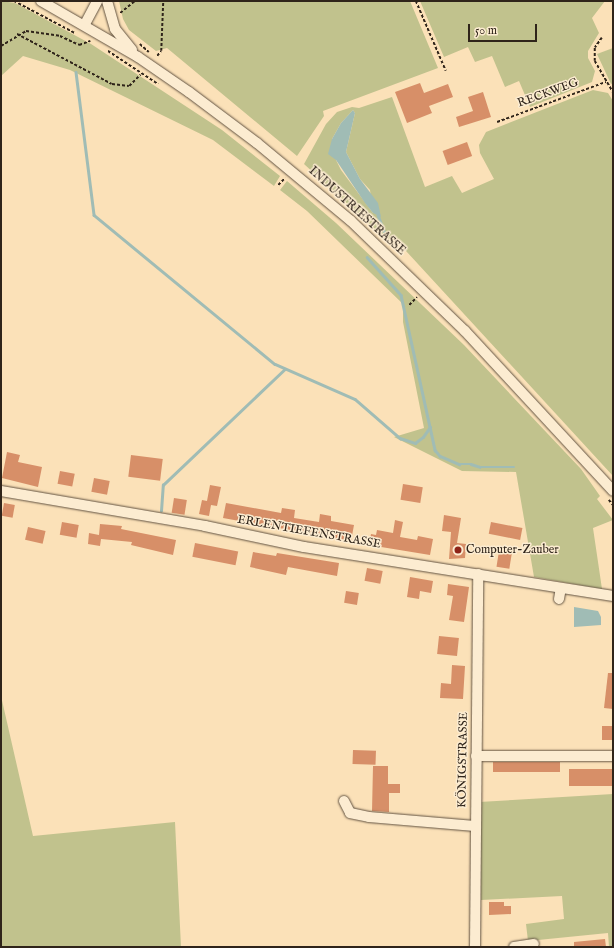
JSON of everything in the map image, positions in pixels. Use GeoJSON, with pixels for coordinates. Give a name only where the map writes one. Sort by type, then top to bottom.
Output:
{"type":"FeatureCollection","features":[{"type":"Feature","properties":{"kind":"street","name":"INDUSTRIESTRASSE"},"geometry":{"type":"LineString","coordinates":[[41,1],[85,24],[138,57],[257,142],[351,221],[465,331],[611,495]]}},
{"type":"Feature","properties":{"kind":"street"},"geometry":{"type":"LineString","coordinates":[[85,24],[97,1]]}},
{"type":"Feature","properties":{"kind":"street"},"geometry":{"type":"LineString","coordinates":[[107,1],[115,29],[138,57]]}},
{"type":"Feature","properties":{"kind":"street","name":"ERLENTIEFENSTRASSE"},"geometry":{"type":"LineString","coordinates":[[1,490],[205,526],[304,547],[613,596]]}},
{"type":"Feature","properties":{"kind":"street","name":"KÖNIGSTRASSE"},"geometry":{"type":"LineString","coordinates":[[475,947],[478,574]]}},
{"type":"Feature","properties":{"kind":"street"},"geometry":{"type":"LineString","coordinates":[[559,599],[561,588]]}},
{"type":"Feature","properties":{"kind":"street"},"geometry":{"type":"LineString","coordinates":[[476,756],[613,756]]}},
{"type":"Feature","properties":{"kind":"street"},"geometry":{"type":"LineString","coordinates":[[344,801],[350,813],[369,818],[475,826]]}},
{"type":"Feature","properties":{"kind":"street"},"geometry":{"type":"LineString","coordinates":[[514,947],[534,944]]}},
{"type":"Feature","properties":{"kind":"path"},"geometry":{"type":"LineString","coordinates":[[14,1],[76,33]]}},
{"type":"Feature","properties":{"kind":"path"},"geometry":{"type":"LineString","coordinates":[[116,14],[135,1]]}},
{"type":"Feature","properties":{"kind":"path"},"geometry":{"type":"LineString","coordinates":[[157,56],[162,51],[163,1]]}},
{"type":"Feature","properties":{"kind":"path"},"geometry":{"type":"LineString","coordinates":[[416,1],[446,71]]}},
{"type":"Feature","properties":{"kind":"path"},"geometry":{"type":"LineString","coordinates":[[1,46],[17,34],[34,31],[60,36],[80,45],[90,40]]}},
{"type":"Feature","properties":{"kind":"path"},"geometry":{"type":"LineString","coordinates":[[17,34],[112,84],[129,86],[140,75]]}},
{"type":"Feature","properties":{"kind":"path"},"geometry":{"type":"LineString","coordinates":[[83,37],[96,44]]}},
{"type":"Feature","properties":{"kind":"path"},"geometry":{"type":"LineString","coordinates":[[602,38],[595,48],[595,61],[613,92]]}},
{"type":"Feature","properties":{"kind":"path"},"geometry":{"type":"LineString","coordinates":[[103,48],[165,88]]}},
{"type":"Feature","properties":{"kind":"path","name":"RECKWEG"},"geometry":{"type":"LineString","coordinates":[[497,122],[606,82]]}},
{"type":"Feature","properties":{"kind":"path"},"geometry":{"type":"LineString","coordinates":[[280,172],[292,182]]}},
{"type":"Feature","properties":{"kind":"path"},"geometry":{"type":"LineString","coordinates":[[412,291],[423,302]]}},
{"type":"Feature","properties":{"kind":"path"},"geometry":{"type":"LineString","coordinates":[[611,495],[613,505]]}},
{"type":"Feature","properties":{"kind":"green space"},"geometry":{"type":"Polygon","coordinates":[[[1,1],[15,3],[91,44],[222,130],[280,176],[274,186],[213,140],[70,70],[23,56],[1,76],[1,1]]]}},
{"type":"Feature","properties":{"kind":"green space"},"geometry":{"type":"Polygon","coordinates":[[[119,1],[410,1],[438,68],[323,111],[324,116],[297,156],[167,48],[156,51],[129,30],[123,19],[119,1]]]}},
{"type":"Feature","properties":{"kind":"green space"},"geometry":{"type":"Polygon","coordinates":[[[420,1],[605,1],[592,18],[599,33],[588,51],[588,58],[595,71],[592,82],[530,107],[519,81],[505,87],[492,56],[475,62],[468,47],[444,57],[420,1]]]}},
{"type":"Feature","properties":{"kind":"green space"},"geometry":{"type":"Polygon","coordinates":[[[613,48],[613,83],[611,84],[597,54],[613,48]]]}},
{"type":"Feature","properties":{"kind":"green space"},"geometry":{"type":"Polygon","coordinates":[[[593,90],[608,93],[613,101],[613,476],[395,239],[388,241],[304,164],[326,124],[337,112],[352,107],[359,108],[392,97],[425,187],[452,176],[462,193],[494,179],[480,153],[479,145],[486,132],[593,90]],[[353,110],[341,123],[332,139],[336,160],[341,170],[373,213],[370,190],[360,179],[346,152],[355,113],[353,110]]]}},
{"type":"Feature","properties":{"kind":"green space"},"geometry":{"type":"Polygon","coordinates":[[[287,181],[336,223],[464,345],[581,469],[600,496],[597,499],[613,520],[593,528],[602,589],[534,577],[516,472],[462,471],[394,437],[424,428],[403,322],[403,304],[307,211],[280,190],[287,181]]]}},
{"type":"Feature","properties":{"kind":"green space"},"geometry":{"type":"Polygon","coordinates":[[[1,696],[33,836],[175,822],[181,947],[1,947],[1,696]]]}},
{"type":"Feature","properties":{"kind":"green space"},"geometry":{"type":"Polygon","coordinates":[[[613,794],[613,947],[609,947],[608,933],[528,941],[526,924],[564,919],[562,896],[481,900],[479,802],[613,794]]]}},
{"type":"Feature","properties":{"kind":"water"},"geometry":{"type":"Polygon","coordinates":[[[353,110],[355,113],[346,152],[360,179],[378,203],[381,217],[373,213],[336,160],[328,154],[332,139],[341,123],[353,110]]]}},
{"type":"Feature","properties":{"kind":"water"},"geometry":{"type":"Polygon","coordinates":[[[574,607],[598,611],[601,617],[601,625],[574,627],[574,607]]]}},
{"type":"Feature","properties":{"kind":"building"},"geometry":{"type":"Polygon","coordinates":[[[420,83],[424,93],[448,84],[453,97],[429,106],[432,113],[407,123],[395,92],[420,83]]]}},
{"type":"Feature","properties":{"kind":"building"},"geometry":{"type":"Polygon","coordinates":[[[483,92],[491,117],[459,127],[456,117],[473,111],[468,97],[483,92]]]}},
{"type":"Feature","properties":{"kind":"building"},"geometry":{"type":"Polygon","coordinates":[[[467,142],[472,156],[448,165],[443,151],[467,142]]]}},
{"type":"Feature","properties":{"kind":"building"},"geometry":{"type":"Polygon","coordinates":[[[7,452],[20,455],[18,462],[42,467],[38,487],[2,478],[7,452]]]}},
{"type":"Feature","properties":{"kind":"building"},"geometry":{"type":"Polygon","coordinates":[[[131,455],[163,459],[160,481],[128,477],[131,455]]]}},
{"type":"Feature","properties":{"kind":"building"},"geometry":{"type":"Polygon","coordinates":[[[60,471],[75,474],[72,487],[58,484],[60,471]]]}},
{"type":"Feature","properties":{"kind":"building"},"geometry":{"type":"Polygon","coordinates":[[[94,478],[110,481],[107,495],[91,492],[94,478]]]}},
{"type":"Feature","properties":{"kind":"building"},"geometry":{"type":"Polygon","coordinates":[[[403,484],[423,487],[420,503],[400,500],[403,484]]]}},
{"type":"Feature","properties":{"kind":"building"},"geometry":{"type":"Polygon","coordinates":[[[210,485],[221,487],[217,506],[211,505],[209,516],[199,514],[202,500],[207,501],[210,485]]]}},
{"type":"Feature","properties":{"kind":"building"},"geometry":{"type":"Polygon","coordinates":[[[174,498],[187,500],[184,515],[172,513],[174,498]]]}},
{"type":"Feature","properties":{"kind":"building"},"geometry":{"type":"Polygon","coordinates":[[[4,503],[15,505],[13,518],[2,516],[4,503]]]}},
{"type":"Feature","properties":{"kind":"building"},"geometry":{"type":"Polygon","coordinates":[[[226,503],[281,513],[282,508],[295,510],[294,518],[319,522],[320,514],[331,516],[331,521],[354,525],[351,541],[223,518],[226,503]]]}},
{"type":"Feature","properties":{"kind":"building"},"geometry":{"type":"Polygon","coordinates":[[[444,515],[461,518],[457,543],[466,544],[465,558],[449,559],[451,532],[442,531],[444,515]]]}},
{"type":"Feature","properties":{"kind":"building"},"geometry":{"type":"Polygon","coordinates":[[[395,520],[403,522],[400,537],[417,540],[418,536],[433,539],[430,555],[369,545],[371,534],[376,535],[377,530],[393,533],[395,520]]]}},
{"type":"Feature","properties":{"kind":"building"},"geometry":{"type":"Polygon","coordinates":[[[62,522],[79,525],[76,538],[60,535],[62,522]]]}},
{"type":"Feature","properties":{"kind":"building"},"geometry":{"type":"Polygon","coordinates":[[[491,522],[522,528],[520,540],[489,534],[491,522]]]}},
{"type":"Feature","properties":{"kind":"building"},"geometry":{"type":"Polygon","coordinates":[[[100,524],[122,526],[121,529],[176,540],[173,555],[131,545],[132,542],[101,539],[100,546],[88,544],[89,533],[99,535],[100,524]]]}},
{"type":"Feature","properties":{"kind":"building"},"geometry":{"type":"Polygon","coordinates":[[[28,527],[46,531],[43,544],[25,540],[28,527]]]}},
{"type":"Feature","properties":{"kind":"building"},"geometry":{"type":"Polygon","coordinates":[[[195,543],[238,551],[236,565],[192,557],[195,543]]]}},
{"type":"Feature","properties":{"kind":"building"},"geometry":{"type":"Polygon","coordinates":[[[499,551],[512,553],[509,569],[496,567],[499,551]]]}},
{"type":"Feature","properties":{"kind":"building"},"geometry":{"type":"Polygon","coordinates":[[[253,552],[276,556],[277,553],[339,563],[337,576],[288,567],[286,575],[250,567],[253,552]]]}},
{"type":"Feature","properties":{"kind":"building"},"geometry":{"type":"Polygon","coordinates":[[[367,568],[383,571],[380,584],[365,581],[367,568]]]}},
{"type":"Feature","properties":{"kind":"building"},"geometry":{"type":"Polygon","coordinates":[[[410,577],[433,581],[431,593],[420,591],[419,599],[407,597],[410,577]]]}},
{"type":"Feature","properties":{"kind":"building"},"geometry":{"type":"Polygon","coordinates":[[[448,584],[469,587],[464,622],[449,620],[453,596],[447,595],[448,584]]]}},
{"type":"Feature","properties":{"kind":"building"},"geometry":{"type":"Polygon","coordinates":[[[346,591],[359,593],[357,605],[344,603],[346,591]]]}},
{"type":"Feature","properties":{"kind":"building"},"geometry":{"type":"Polygon","coordinates":[[[439,636],[459,638],[457,656],[437,654],[439,636]]]}},
{"type":"Feature","properties":{"kind":"building"},"geometry":{"type":"Polygon","coordinates":[[[452,665],[465,666],[463,699],[440,698],[441,683],[451,684],[452,665]]]}},
{"type":"Feature","properties":{"kind":"building"},"geometry":{"type":"Polygon","coordinates":[[[608,673],[613,673],[613,709],[604,708],[608,673]]]}},
{"type":"Feature","properties":{"kind":"building"},"geometry":{"type":"Polygon","coordinates":[[[602,726],[613,726],[613,740],[602,740],[602,726]]]}},
{"type":"Feature","properties":{"kind":"building"},"geometry":{"type":"Polygon","coordinates":[[[353,750],[376,751],[375,765],[353,764],[353,750]]]}},
{"type":"Feature","properties":{"kind":"building"},"geometry":{"type":"Polygon","coordinates":[[[493,762],[560,762],[560,772],[493,772],[493,762]]]}},
{"type":"Feature","properties":{"kind":"building"},"geometry":{"type":"Polygon","coordinates":[[[373,766],[388,766],[388,784],[400,784],[400,793],[389,793],[389,812],[372,811],[373,766]]]}},
{"type":"Feature","properties":{"kind":"building"},"geometry":{"type":"Polygon","coordinates":[[[569,769],[613,769],[613,786],[569,786],[569,769]]]}},
{"type":"Feature","properties":{"kind":"building"},"geometry":{"type":"Polygon","coordinates":[[[489,902],[504,902],[504,906],[511,906],[511,914],[489,915],[489,902]]]}},
{"type":"Feature","properties":{"kind":"building"},"geometry":{"type":"Polygon","coordinates":[[[605,939],[606,947],[574,947],[574,942],[605,939]]]}},
{"type":"Feature","properties":{"kind":"waterway"},"geometry":{"type":"LineString","coordinates":[[76,72],[94,215],[275,364],[355,399],[400,438],[415,443],[423,437],[430,427]]}},
{"type":"Feature","properties":{"kind":"waterway"},"geometry":{"type":"LineString","coordinates":[[378,215],[384,231]]}},
{"type":"Feature","properties":{"kind":"waterway"},"geometry":{"type":"LineString","coordinates":[[367,257],[401,295],[435,450],[440,456],[459,464],[471,464],[480,467],[514,467]]}},
{"type":"Feature","properties":{"kind":"waterway"},"geometry":{"type":"LineString","coordinates":[[161,511],[163,485],[285,369]]}},
{"type":"Feature","properties":{"kind":"place","name":"Computer-Zauber"},"geometry":{"type":"Point","coordinates":[458,550]}}]}
